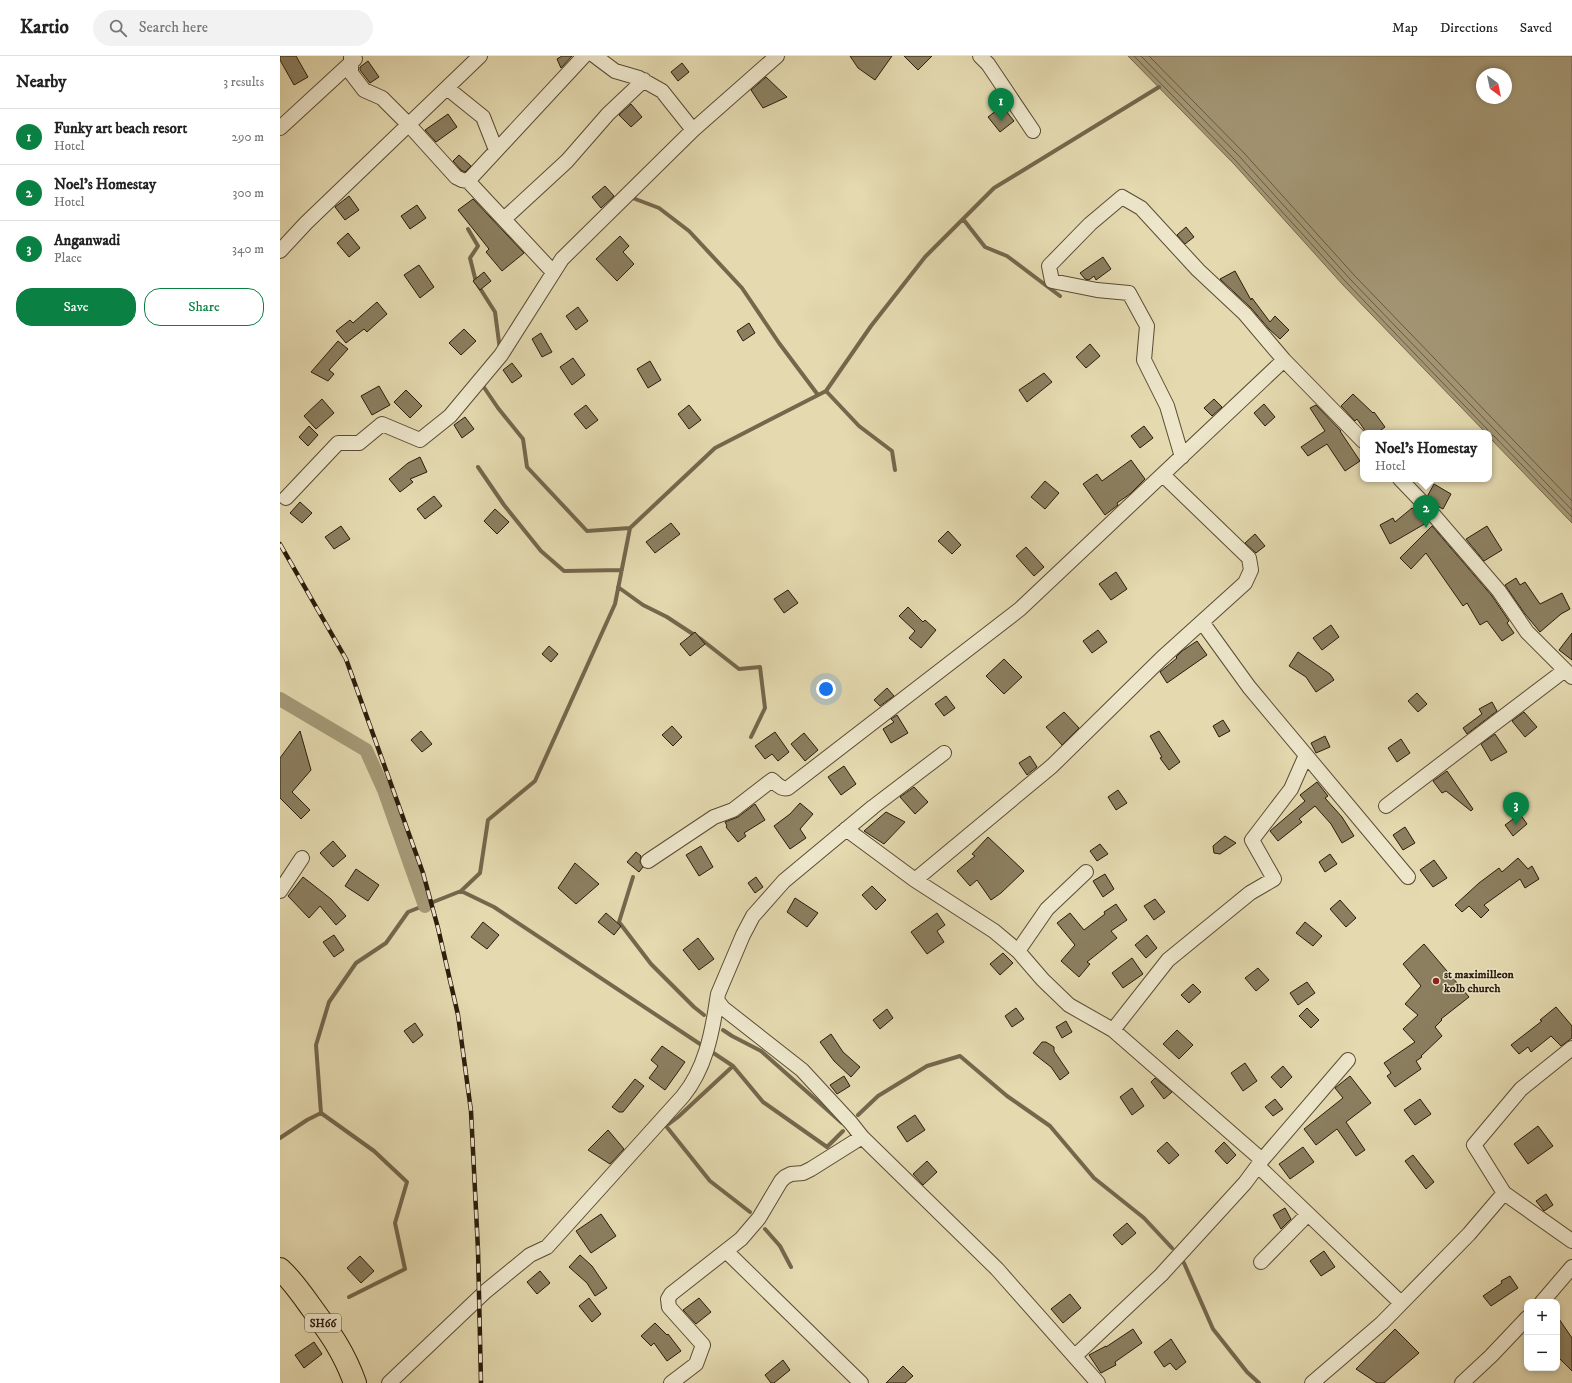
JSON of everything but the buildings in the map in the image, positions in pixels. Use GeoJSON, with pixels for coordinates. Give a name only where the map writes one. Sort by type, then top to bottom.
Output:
{"type":"FeatureCollection","features":[{"type":"Feature","properties":{"kind":"main road","name":"SH66"},"geometry":{"type":"LineString","coordinates":[[280,1269],[291,1279],[334,1338],[347,1361],[355,1383]]}},
{"type":"Feature","properties":{"kind":"street"},"geometry":{"type":"LineString","coordinates":[[280,251],[306,223],[480,56]]}},
{"type":"Feature","properties":{"kind":"street"},"geometry":{"type":"LineString","coordinates":[[468,181],[584,56]]}},
{"type":"Feature","properties":{"kind":"street"},"geometry":{"type":"LineString","coordinates":[[595,56],[615,71],[644,80],[662,91],[693,130]]}},
{"type":"Feature","properties":{"kind":"street"},"geometry":{"type":"LineString","coordinates":[[286,498],[338,442],[359,443],[382,424],[420,440],[450,416],[501,355],[562,259],[693,130],[777,56]]}},
{"type":"Feature","properties":{"kind":"street"},"geometry":{"type":"LineString","coordinates":[[980,56],[988,64],[1033,132]]}},
{"type":"Feature","properties":{"kind":"street"},"geometry":{"type":"LineString","coordinates":[[354,58],[351,73],[364,90],[382,98],[409,125],[456,177],[468,181],[553,272]]}},
{"type":"Feature","properties":{"kind":"street"},"geometry":{"type":"LineString","coordinates":[[280,128],[354,58]]}},
{"type":"Feature","properties":{"kind":"street"},"geometry":{"type":"LineString","coordinates":[[504,219],[567,161],[608,114],[644,80]]}},
{"type":"Feature","properties":{"kind":"street"},"geometry":{"type":"LineString","coordinates":[[447,88],[483,117],[496,150]]}},
{"type":"Feature","properties":{"kind":"street"},"geometry":{"type":"LineString","coordinates":[[1182,457],[1167,406],[1144,360],[1147,326],[1129,293],[1097,290],[1052,280],[1049,266],[1090,224],[1122,197],[1141,208],[1198,270],[1245,314],[1284,360],[1360,438]]}},
{"type":"Feature","properties":{"kind":"street"},"geometry":{"type":"LineString","coordinates":[[648,861],[714,817],[733,810],[772,780],[784,789],[788,788],[1020,609],[1284,360]]}},
{"type":"Feature","properties":{"kind":"street"},"geometry":{"type":"LineString","coordinates":[[915,880],[1052,766],[1162,658],[1245,583],[1251,570],[1249,558],[1162,475]]}},
{"type":"Feature","properties":{"kind":"street"},"geometry":{"type":"LineString","coordinates":[[1386,806],[1568,674],[1527,632],[1499,591],[1425,505],[1403,482]]}},
{"type":"Feature","properties":{"kind":"street"},"geometry":{"type":"LineString","coordinates":[[1202,622],[1249,687],[1408,877]]}},
{"type":"Feature","properties":{"kind":"street"},"geometry":{"type":"LineString","coordinates":[[389,1383],[486,1291],[530,1255],[547,1247],[692,1086],[712,1036],[718,994],[743,935],[753,916],[784,881],[846,829],[944,753]]}},
{"type":"Feature","properties":{"kind":"street"},"geometry":{"type":"LineString","coordinates":[[1113,1030],[1168,960],[1250,893],[1274,878],[1252,840],[1291,789],[1306,755]]}},
{"type":"Feature","properties":{"kind":"street"},"geometry":{"type":"LineString","coordinates":[[846,829],[915,880],[983,923],[1018,951],[1043,980],[1069,1005],[1113,1030],[1260,1163],[1308,1214],[1401,1303]]}},
{"type":"Feature","properties":{"kind":"street"},"geometry":{"type":"LineString","coordinates":[[280,891],[302,858]]}},
{"type":"Feature","properties":{"kind":"street"},"geometry":{"type":"LineString","coordinates":[[1018,951],[1047,909],[1086,872]]}},
{"type":"Feature","properties":{"kind":"street"},"geometry":{"type":"LineString","coordinates":[[717,1000],[724,1008],[802,1070],[862,1137],[997,1269],[1098,1383]]}},
{"type":"Feature","properties":{"kind":"street"},"geometry":{"type":"LineString","coordinates":[[1572,1048],[1521,1089],[1474,1145],[1504,1193],[1572,1241]]}},
{"type":"Feature","properties":{"kind":"street"},"geometry":{"type":"LineString","coordinates":[[1075,1356],[1161,1275],[1245,1183],[1260,1163],[1348,1060]]}},
{"type":"Feature","properties":{"kind":"street"},"geometry":{"type":"LineString","coordinates":[[671,1383],[696,1364],[703,1345],[669,1307],[668,1299],[671,1294],[741,1239],[753,1227],[781,1180],[785,1176],[811,1169],[862,1137]]}},
{"type":"Feature","properties":{"kind":"street"},"geometry":{"type":"LineString","coordinates":[[1312,1383],[1382,1323],[1469,1234],[1504,1193]]}},
{"type":"Feature","properties":{"kind":"street"},"geometry":{"type":"LineString","coordinates":[[1261,1262],[1308,1214]]}},
{"type":"Feature","properties":{"kind":"street"},"geometry":{"type":"LineString","coordinates":[[726,1251],[861,1383]]}},
{"type":"Feature","properties":{"kind":"street"},"geometry":{"type":"LineString","coordinates":[[1545,1299],[1572,1267]]}},
{"type":"Feature","properties":{"kind":"street"},"geometry":{"type":"LineString","coordinates":[[1462,1383],[1491,1356],[1524,1321]]}},
{"type":"Feature","properties":{"kind":"water"},"geometry":{"type":"Polygon","coordinates":[[[1128,56],[1572,56],[1572,523],[1492,440],[1492,430],[1483,430],[1343,285],[1234,164],[1128,56]]]}},
{"type":"Feature","properties":{"kind":"waterway"},"geometry":{"type":"LineString","coordinates":[[280,1138],[307,1120],[321,1113],[316,1045],[329,1002],[356,963],[386,943],[408,912],[461,891],[480,873],[488,820],[535,781],[615,604],[630,528],[715,448],[826,391],[871,326],[925,257],[994,188],[1159,87]]}},
{"type":"Feature","properties":{"kind":"waterway"},"geometry":{"type":"LineString","coordinates":[[630,197],[659,208],[689,231],[742,288],[779,343],[818,395]]}},
{"type":"Feature","properties":{"kind":"waterway"},"geometry":{"type":"LineString","coordinates":[[963,219],[985,247],[1007,256],[1060,296]]}},
{"type":"Feature","properties":{"kind":"waterway"},"geometry":{"type":"LineString","coordinates":[[468,229],[478,246],[470,258],[476,282],[495,312],[500,350]]}},
{"type":"Feature","properties":{"kind":"waterway"},"geometry":{"type":"LineString","coordinates":[[481,383],[498,408],[523,439],[527,467],[587,531],[630,528]]}},
{"type":"Feature","properties":{"kind":"waterway"},"geometry":{"type":"LineString","coordinates":[[826,391],[859,426],[892,451],[895,470]]}},
{"type":"Feature","properties":{"kind":"waterway"},"geometry":{"type":"LineString","coordinates":[[478,467],[504,505],[541,551],[564,571],[622,570]]}},
{"type":"Feature","properties":{"kind":"waterway"},"geometry":{"type":"LineString","coordinates":[[618,587],[643,605],[667,617],[702,640],[739,669],[760,667],[765,708],[751,737]]}},
{"type":"Feature","properties":{"kind":"waterway"},"geometry":{"type":"LineString","coordinates":[[280,699],[366,750],[384,790],[425,906]]}},
{"type":"Feature","properties":{"kind":"waterway"},"geometry":{"type":"LineString","coordinates":[[633,877],[619,922],[651,964],[704,1015]]}},
{"type":"Feature","properties":{"kind":"waterway"},"geometry":{"type":"LineString","coordinates":[[461,891],[494,907],[733,1066],[763,1102],[827,1147],[843,1131]]}},
{"type":"Feature","properties":{"kind":"waterway"},"geometry":{"type":"LineString","coordinates":[[723,1030],[761,1051],[842,1123]]}},
{"type":"Feature","properties":{"kind":"waterway"},"geometry":{"type":"LineString","coordinates":[[858,1115],[878,1096],[927,1066],[960,1056],[1007,1096],[1050,1126],[1094,1178],[1144,1218],[1172,1248]]}},
{"type":"Feature","properties":{"kind":"waterway"},"geometry":{"type":"LineString","coordinates":[[733,1066],[678,1117],[666,1126],[710,1181],[750,1212]]}},
{"type":"Feature","properties":{"kind":"waterway"},"geometry":{"type":"LineString","coordinates":[[321,1113],[374,1151],[407,1182],[395,1223],[405,1269],[349,1297]]}},
{"type":"Feature","properties":{"kind":"waterway"},"geometry":{"type":"LineString","coordinates":[[765,1229],[780,1246],[791,1267]]}},
{"type":"Feature","properties":{"kind":"waterway"},"geometry":{"type":"LineString","coordinates":[[1184,1263],[1213,1329],[1247,1372],[1259,1383]]}},
{"type":"Feature","properties":{"kind":"railway"},"geometry":{"type":"LineString","coordinates":[[280,544],[346,659],[423,873],[438,928],[458,1015],[471,1111],[478,1250],[481,1383]]}},
{"type":"Feature","properties":{"kind":"place","name":"Funky art beach resort"},"geometry":{"type":"Point","coordinates":[1001,121]}},
{"type":"Feature","properties":{"kind":"place","name":"Noel's Homestay"},"geometry":{"type":"Point","coordinates":[1426,528]}},
{"type":"Feature","properties":{"kind":"place","name":"Anganwadi"},"geometry":{"type":"Point","coordinates":[1516,825]}},
{"type":"Feature","properties":{"kind":"place","name":"st maximilleon kolb church"},"geometry":{"type":"Point","coordinates":[1436,981]}}]}
